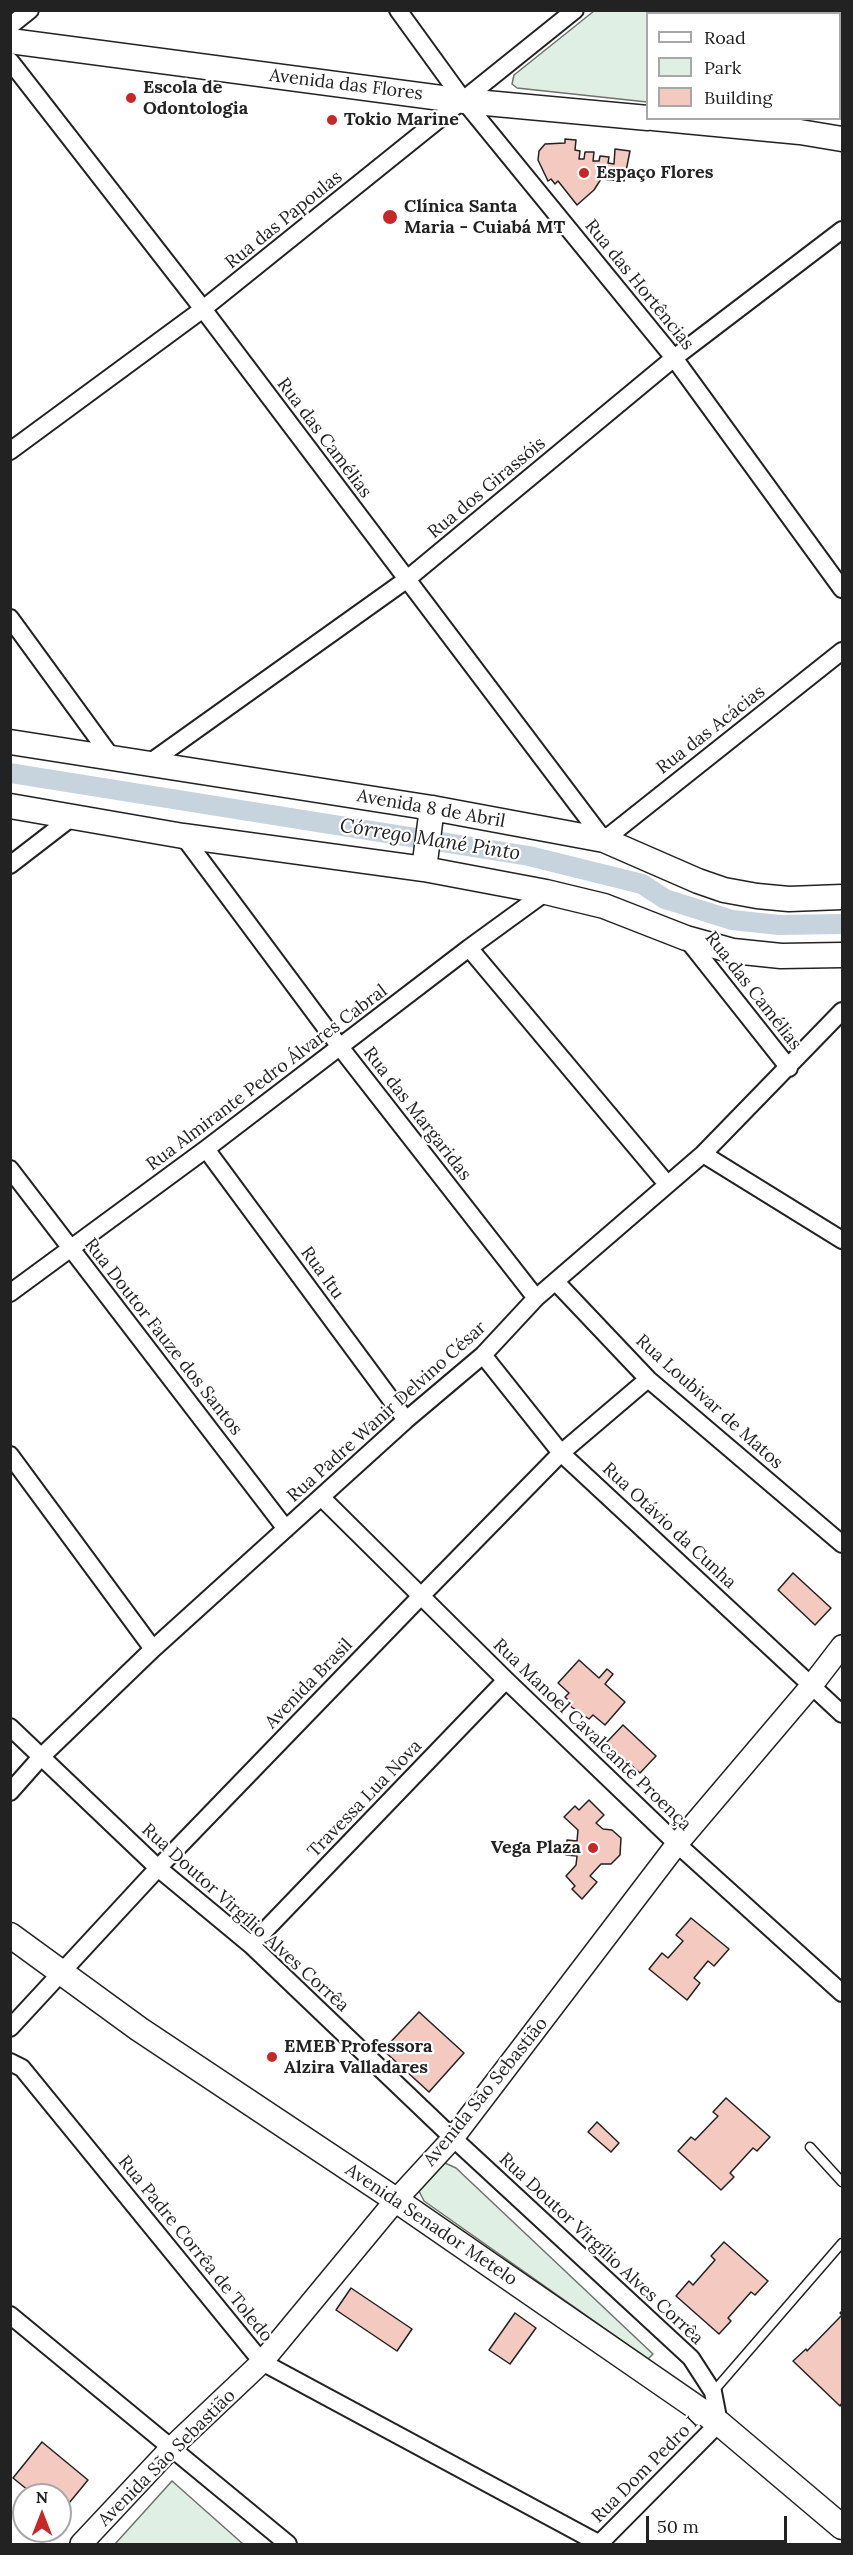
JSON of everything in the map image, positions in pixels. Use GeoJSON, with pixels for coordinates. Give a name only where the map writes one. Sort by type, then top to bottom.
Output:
{"type":"FeatureCollection","features":[{"type":"Feature","properties":{"kind":"main road","name":"Avenida das Flores"},"geometry":{"type":"LineString","coordinates":[[10,41],[465,101],[646,118]]}},
{"type":"Feature","properties":{"kind":"main road"},"geometry":{"type":"LineString","coordinates":[[674,120],[800,132],[843,139]]}},
{"type":"Feature","properties":{"kind":"main road"},"geometry":{"type":"LineString","coordinates":[[800,132],[843,130]]}},
{"type":"Feature","properties":{"kind":"main road","name":"Avenida 8 de Abril"},"geometry":{"type":"LineString","coordinates":[[10,742],[148,764],[431,816],[604,840],[724,890],[789,899],[843,897]]}},
{"type":"Feature","properties":{"kind":"main road"},"geometry":{"type":"LineString","coordinates":[[10,806],[183,836],[425,860],[604,906],[686,938],[733,951],[781,956],[843,955]]}},
{"type":"Feature","properties":{"kind":"main road"},"geometry":{"type":"LineString","coordinates":[[425,860],[431,816]]}},
{"type":"Feature","properties":{"kind":"main road","name":"Avenida Senador Metelo"},"geometry":{"type":"LineString","coordinates":[[10,1935],[139,2029],[396,2200],[719,2423],[843,2527]]}},
{"type":"Feature","properties":{"kind":"street"},"geometry":{"type":"LineString","coordinates":[[10,26],[30,10]]}},
{"type":"Feature","properties":{"kind":"street","name":"Rua das Hortências"},"geometry":{"type":"LineString","coordinates":[[398,10],[465,101],[674,358],[843,589]]}},
{"type":"Feature","properties":{"kind":"street","name":"Rua das Papoulas"},"geometry":{"type":"LineString","coordinates":[[10,451],[203,309],[465,101],[575,10]]}},
{"type":"Feature","properties":{"kind":"street","name":"Rua das Camélias"},"geometry":{"type":"LineString","coordinates":[[10,61],[203,309],[604,840]]}},
{"type":"Feature","properties":{"kind":"street","name":"Rua dos Girassóis"},"geometry":{"type":"LineString","coordinates":[[148,764],[406,580],[674,358],[843,230]]}},
{"type":"Feature","properties":{"kind":"street"},"geometry":{"type":"LineString","coordinates":[[10,618],[112,758]]}},
{"type":"Feature","properties":{"kind":"street","name":"Rua das Acácias"},"geometry":{"type":"LineString","coordinates":[[604,840],[843,651]]}},
{"type":"Feature","properties":{"kind":"street"},"geometry":{"type":"LineString","coordinates":[[10,865],[70,818]]}},
{"type":"Feature","properties":{"kind":"street","name":"Rua das Margaridas"},"geometry":{"type":"LineString","coordinates":[[183,836],[340,1047],[536,1298]]}},
{"type":"Feature","properties":{"kind":"street","name":"Rua Almirante Pedro Álvares Cabral"},"geometry":{"type":"LineString","coordinates":[[10,1293],[206,1149],[546,892]]}},
{"type":"Feature","properties":{"kind":"street","name":"Rua das Camélias"},"geometry":{"type":"LineString","coordinates":[[686,938],[789,1068]]}},
{"type":"Feature","properties":{"kind":"street"},"geometry":{"type":"LineString","coordinates":[[469,948],[667,1184]]}},
{"type":"Feature","properties":{"kind":"street","name":"Rua Padre Wanir Delvino César"},"geometry":{"type":"LineString","coordinates":[[10,1792],[41,1757],[153,1649],[406,1420],[483,1355],[536,1298],[703,1154],[843,1011]]}},
{"type":"Feature","properties":{"kind":"street","name":"Rua Itu"},"geometry":{"type":"LineString","coordinates":[[206,1149],[406,1420]]}},
{"type":"Feature","properties":{"kind":"street"},"geometry":{"type":"LineString","coordinates":[[703,1154],[843,1240]]}},
{"type":"Feature","properties":{"kind":"street","name":"Rua Doutor Fauze dos Santos"},"geometry":{"type":"LineString","coordinates":[[10,1169],[286,1529]]}},
{"type":"Feature","properties":{"kind":"street","name":"Rua Loubivar de Matos"},"geometry":{"type":"LineString","coordinates":[[556,1283],[648,1379],[843,1544]]}},
{"type":"Feature","properties":{"kind":"street","name":"Rua Otávio da Cunha"},"geometry":{"type":"LineString","coordinates":[[483,1355],[561,1454],[843,1714]]}},
{"type":"Feature","properties":{"kind":"street","name":"Avenida Brasil"},"geometry":{"type":"LineString","coordinates":[[10,2028],[158,1868],[422,1595],[561,1454],[648,1379]]}},
{"type":"Feature","properties":{"kind":"street"},"geometry":{"type":"LineString","coordinates":[[10,1455],[153,1649]]}},
{"type":"Feature","properties":{"kind":"street","name":"Rua Manoel Cavalcante Proença"},"geometry":{"type":"LineString","coordinates":[[321,1497],[506,1680],[677,1844],[843,1993]]}},
{"type":"Feature","properties":{"kind":"street","name":"Avenida São Sebastião"},"geometry":{"type":"LineString","coordinates":[[81,2544],[171,2448],[262,2362],[396,2200],[453,2138],[677,1844],[843,1646]]}},
{"type":"Feature","properties":{"kind":"street","name":"Travessa Lua Nova"},"geometry":{"type":"LineString","coordinates":[[251,1945],[506,1680]]}},
{"type":"Feature","properties":{"kind":"street","name":"Rua Doutor Virgílio Alves Corrêa"},"geometry":{"type":"LineString","coordinates":[[10,1727],[158,1868],[251,1945],[453,2138],[691,2358],[713,2392],[719,2423]]}},
{"type":"Feature","properties":{"kind":"street","name":"Rua Padre Corrêa de Toledo"},"geometry":{"type":"LineString","coordinates":[[10,2062],[22,2068],[262,2362],[600,2544]]}},
{"type":"Feature","properties":{"kind":"street"},"geometry":{"type":"LineString","coordinates":[[10,2315],[288,2544]]}},
{"type":"Feature","properties":{"kind":"street","name":"Rua Dom Pedro I"},"geometry":{"type":"LineString","coordinates":[[600,2544],[719,2423]]}},
{"type":"Feature","properties":{"kind":"lane"},"geometry":{"type":"LineString","coordinates":[[810,2147],[843,2182]]}},
{"type":"Feature","properties":{"kind":"lane"},"geometry":{"type":"LineString","coordinates":[[713,2392],[843,2243]]}},
{"type":"Feature","properties":{"kind":"green space"},"geometry":{"type":"Polygon","coordinates":[[[594,11],[760,12],[646,12],[646,102],[517,88],[512,84],[514,75],[594,11]]]}},
{"type":"Feature","properties":{"kind":"green space"},"geometry":{"type":"Polygon","coordinates":[[[445,2163],[456,2168],[653,2354],[648,2359],[424,2201],[419,2191],[445,2163]]]}},
{"type":"Feature","properties":{"kind":"green space"},"geometry":{"type":"Polygon","coordinates":[[[172,2481],[243,2544],[115,2544],[172,2481]]]}},
{"type":"Feature","properties":{"kind":"building","name":"Espaço Flores"},"geometry":{"type":"Polygon","coordinates":[[[565,139],[576,140],[575,150],[580,151],[579,159],[584,159],[585,152],[594,152],[593,161],[599,161],[600,156],[609,157],[608,163],[614,164],[615,149],[630,151],[624,181],[601,179],[594,190],[577,205],[558,181],[555,184],[551,179],[548,181],[538,160],[539,151],[545,144],[565,143],[565,139]]]}},
{"type":"Feature","properties":{"kind":"building"},"geometry":{"type":"Polygon","coordinates":[[[793,1573],[831,1608],[815,1625],[778,1590],[793,1573]]]}},
{"type":"Feature","properties":{"kind":"building"},"geometry":{"type":"Polygon","coordinates":[[[579,1660],[599,1678],[607,1669],[613,1674],[605,1684],[625,1702],[605,1725],[593,1715],[589,1719],[570,1706],[572,1704],[565,1697],[569,1693],[558,1683],[579,1660]]]}},
{"type":"Feature","properties":{"kind":"building"},"geometry":{"type":"Polygon","coordinates":[[[623,1725],[656,1756],[640,1773],[606,1743],[623,1725]]]}},
{"type":"Feature","properties":{"kind":"building","name":"Vega Plaza"},"geometry":{"type":"Polygon","coordinates":[[[589,1800],[604,1815],[596,1823],[603,1829],[612,1830],[621,1838],[620,1855],[611,1864],[601,1864],[590,1876],[597,1882],[582,1899],[572,1889],[575,1886],[566,1876],[576,1865],[577,1856],[566,1855],[567,1840],[577,1841],[578,1830],[564,1817],[575,1806],[579,1810],[589,1800]]]}},
{"type":"Feature","properties":{"kind":"building"},"geometry":{"type":"Polygon","coordinates":[[[691,1918],[729,1949],[714,1966],[708,1961],[694,1978],[700,1983],[687,2000],[649,1969],[662,1953],[668,1958],[683,1941],[676,1935],[691,1918]]]}},
{"type":"Feature","properties":{"kind":"building"},"geometry":{"type":"Polygon","coordinates":[[[419,2012],[464,2053],[429,2092],[383,2050],[419,2012]]]}},
{"type":"Feature","properties":{"kind":"building"},"geometry":{"type":"Polygon","coordinates":[[[726,2098],[770,2137],[757,2151],[753,2148],[730,2173],[734,2177],[721,2190],[678,2151],[691,2137],[695,2140],[718,2116],[713,2112],[726,2098]]]}},
{"type":"Feature","properties":{"kind":"building"},"geometry":{"type":"Polygon","coordinates":[[[597,2122],[619,2143],[611,2152],[588,2132],[597,2122]]]}},
{"type":"Feature","properties":{"kind":"building"},"geometry":{"type":"Polygon","coordinates":[[[724,2242],[768,2281],[755,2295],[751,2292],[728,2318],[731,2321],[719,2334],[676,2296],[689,2281],[693,2285],[715,2260],[711,2256],[724,2242]]]}},
{"type":"Feature","properties":{"kind":"building"},"geometry":{"type":"Polygon","coordinates":[[[351,2288],[412,2329],[397,2351],[336,2310],[351,2288]]]}},
{"type":"Feature","properties":{"kind":"building"},"geometry":{"type":"Polygon","coordinates":[[[515,2313],[536,2328],[510,2364],[489,2350],[515,2313]]]}},
{"type":"Feature","properties":{"kind":"building"},"geometry":{"type":"Polygon","coordinates":[[[842,2315],[842,2403],[840,2406],[793,2361],[806,2349],[807,2351],[842,2315]]]}},
{"type":"Feature","properties":{"kind":"building"},"geometry":{"type":"Polygon","coordinates":[[[42,2442],[88,2480],[72,2499],[72,2483],[19,2483],[13,2478],[42,2442]]]}},
{"type":"Feature","properties":{"kind":"waterway","name":"Córrego Mané Pinto"},"geometry":{"type":"LineString","coordinates":[[10,773],[529,856],[642,884],[665,899],[732,920],[779,925],[842,924]]}},
{"type":"Feature","properties":{"kind":"place","name":"Escola de Odontologia"},"geometry":{"type":"Point","coordinates":[131,98]}},
{"type":"Feature","properties":{"kind":"place","name":"Tokio Marine"},"geometry":{"type":"Point","coordinates":[332,120]}},
{"type":"Feature","properties":{"kind":"place","name":"Espaço Flores"},"geometry":{"type":"Point","coordinates":[584,173]}},
{"type":"Feature","properties":{"kind":"place","name":"Clínica Santa Maria - Cuiabá MT"},"geometry":{"type":"Point","coordinates":[390,217]}},
{"type":"Feature","properties":{"kind":"place","name":"Vega Plaza"},"geometry":{"type":"Point","coordinates":[593,1848]}},
{"type":"Feature","properties":{"kind":"place","name":"EMEB Professora Alzira Valladares"},"geometry":{"type":"Point","coordinates":[272,2057]}}]}
